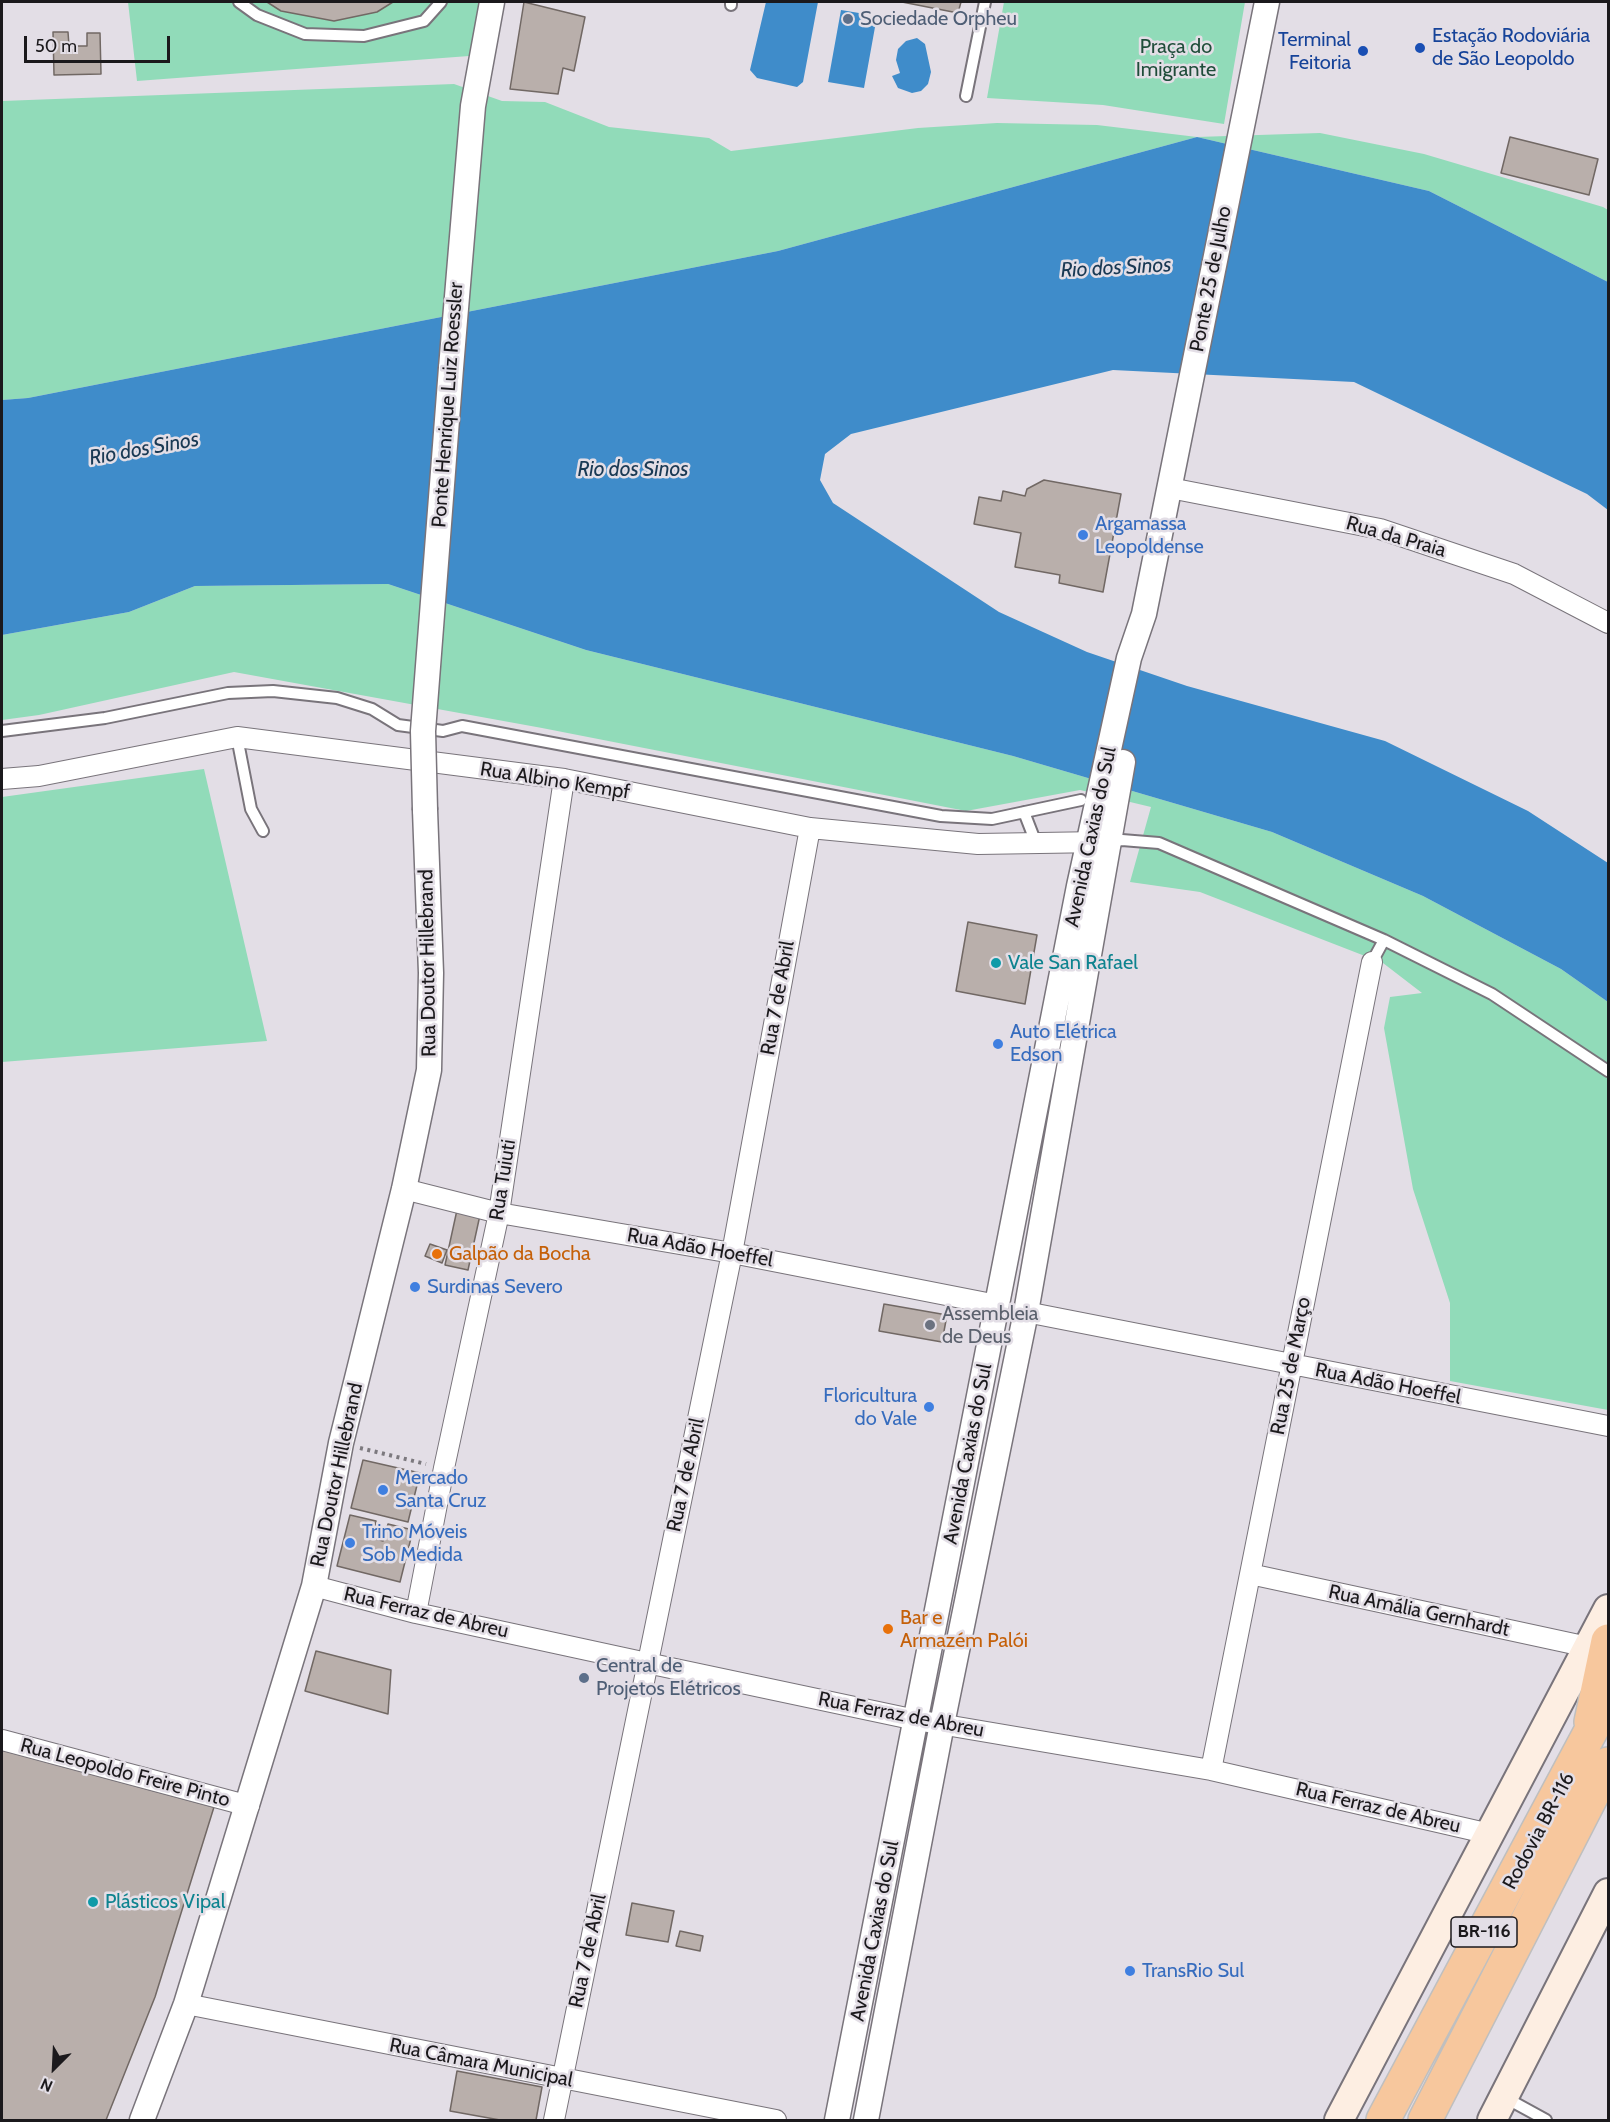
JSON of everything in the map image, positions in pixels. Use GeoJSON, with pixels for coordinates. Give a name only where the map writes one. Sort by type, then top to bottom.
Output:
{"type":"FeatureCollection","features":[{"type":"Feature","properties":{"kind":"highway"},"geometry":{"type":"LineString","coordinates":[[1597,1754],[1598,1644]]}},
{"type":"Feature","properties":{"kind":"highway","name":"Rodovia BR-116"},"geometry":{"type":"LineString","coordinates":[[1425,2121],[1597,1754],[1608,1699]]}},
{"type":"Feature","properties":{"kind":"highway","name":"Rodovia BR-116"},"geometry":{"type":"LineString","coordinates":[[1383,2121],[1597,1754]]}},
{"type":"Feature","properties":{"kind":"main road"},"geometry":{"type":"LineString","coordinates":[[1340,2121],[1490,1833],[1598,1644],[1608,1609]]}},
{"type":"Feature","properties":{"kind":"main road"},"geometry":{"type":"LineString","coordinates":[[1498,2109],[1608,1893]]}},
{"type":"Feature","properties":{"kind":"street","name":"Ponte Henrique Luiz Roessler"},"geometry":{"type":"LineString","coordinates":[[425,810],[423,731],[461,235],[473,106],[492,2]]}},
{"type":"Feature","properties":{"kind":"street","name":"Ponte 25 de Julho"},"geometry":{"type":"LineString","coordinates":[[1179,445],[1243,112],[1267,2]]}},
{"type":"Feature","properties":{"kind":"street","name":"Avenida Caxias do Sul"},"geometry":{"type":"LineString","coordinates":[[866,2121],[942,1724],[1026,1312],[1100,842],[1100,795],[1135,658],[1179,445]]}},
{"type":"Feature","properties":{"kind":"street","name":"Rua da Praia"},"geometry":{"type":"LineString","coordinates":[[1170,488],[1380,529],[1514,574],[1608,623]]}},
{"type":"Feature","properties":{"kind":"street","name":"Rua Albino Kempf"},"geometry":{"type":"LineString","coordinates":[[2,779],[39,776],[237,737],[564,779],[810,828],[978,844],[1100,842]]}},
{"type":"Feature","properties":{"kind":"street","name":"Rua Tuiuti"},"geometry":{"type":"LineString","coordinates":[[416,1613],[444,1468],[499,1213],[564,779]]}},
{"type":"Feature","properties":{"kind":"street","name":"Rua Doutor Hillebrand"},"geometry":{"type":"LineString","coordinates":[[142,2121],[186,2004],[249,1806],[314,1586],[341,1443],[404,1189],[429,1070],[431,973],[425,810]]}},
{"type":"Feature","properties":{"kind":"street","name":"Rua 7 de Abril"},"geometry":{"type":"LineString","coordinates":[[554,2121],[732,1253],[810,828]]}},
{"type":"Feature","properties":{"kind":"street","name":"Avenida Caxias do Sul"},"geometry":{"type":"LineString","coordinates":[[837,2121],[997,1305],[1100,842]]}},
{"type":"Feature","properties":{"kind":"street","name":"Rua 25 de Março"},"geometry":{"type":"LineString","coordinates":[[1211,1770],[1372,963]]}},
{"type":"Feature","properties":{"kind":"street","name":"Rua Adão Hoeffel"},"geometry":{"type":"LineString","coordinates":[[404,1189],[499,1213],[732,1253],[997,1305]]}},
{"type":"Feature","properties":{"kind":"street","name":"Rua Adão Hoeffel"},"geometry":{"type":"LineString","coordinates":[[1026,1312],[1608,1426]]}},
{"type":"Feature","properties":{"kind":"street","name":"Rua Amália Gernhardt"},"geometry":{"type":"LineString","coordinates":[[1250,1574],[1598,1644]]}},
{"type":"Feature","properties":{"kind":"street","name":"Rua Ferraz de Abreu"},"geometry":{"type":"LineString","coordinates":[[314,1586],[416,1613],[647,1664],[916,1720],[1211,1770],[1490,1833]]}},
{"type":"Feature","properties":{"kind":"street","name":"Rua Leopoldo Freire Pinto"},"geometry":{"type":"LineString","coordinates":[[2,1740],[249,1806]]}},
{"type":"Feature","properties":{"kind":"street","name":"Rua Câmara Municipal"},"geometry":{"type":"LineString","coordinates":[[186,2004],[776,2121]]}},
{"type":"Feature","properties":{"kind":"lane"},"geometry":{"type":"LineString","coordinates":[[239,2],[257,15],[305,34],[364,36],[424,21],[441,2]]}},
{"type":"Feature","properties":{"kind":"lane"},"geometry":{"type":"LineString","coordinates":[[966,96],[985,2]]}},
{"type":"Feature","properties":{"kind":"lane"},"geometry":{"type":"LineString","coordinates":[[2,731],[105,718],[228,693],[273,691],[338,698],[372,709],[398,725],[442,731],[462,726],[941,816],[992,819],[1100,795]]}},
{"type":"Feature","properties":{"kind":"lane"},"geometry":{"type":"LineString","coordinates":[[237,737],[251,809],[263,831]]}},
{"type":"Feature","properties":{"kind":"lane"},"geometry":{"type":"LineString","coordinates":[[1024,812],[1036,843]]}},
{"type":"Feature","properties":{"kind":"lane"},"geometry":{"type":"LineString","coordinates":[[1100,842],[1122,840],[1159,843],[1384,940],[1492,994],[1608,1071]]}},
{"type":"Feature","properties":{"kind":"lane"},"geometry":{"type":"LineString","coordinates":[[1372,963],[1384,940]]}},
{"type":"Feature","properties":{"kind":"lane"},"geometry":{"type":"LineString","coordinates":[[1498,2109],[1546,2121]]}},
{"type":"Feature","properties":{"kind":"path"},"geometry":{"type":"LineString","coordinates":[[341,1443],[444,1468]]}},
{"type":"Feature","properties":{"kind":"green space"},"geometry":{"type":"Polygon","coordinates":[[[128,2],[480,2],[469,56],[137,81],[128,2]]]}},
{"type":"Feature","properties":{"kind":"green space","name":"Praça do Imigrante"},"geometry":{"type":"Polygon","coordinates":[[[1004,2],[1245,2],[1224,124],[1103,105],[987,98],[1004,2]]]}},
{"type":"Feature","properties":{"kind":"green space"},"geometry":{"type":"Polygon","coordinates":[[[454,84],[502,101],[545,102],[609,127],[709,138],[731,151],[918,128],[997,123],[1097,125],[1197,137],[778,251],[28,398],[2,400],[2,101],[454,84]]]}},
{"type":"Feature","properties":{"kind":"green space"},"geometry":{"type":"Polygon","coordinates":[[[1320,133],[1424,154],[1603,207],[1608,210],[1608,282],[1429,191],[1197,137],[1320,133]]]}},
{"type":"Feature","properties":{"kind":"green space"},"geometry":{"type":"Polygon","coordinates":[[[388,584],[586,650],[1013,756],[1272,832],[1423,896],[1561,969],[1608,1002],[1608,1410],[1450,1381],[1450,1303],[1413,1189],[1384,1028],[1390,997],[1422,993],[1383,963],[1200,892],[1130,882],[1151,807],[1080,790],[966,811],[542,728],[234,672],[39,715],[2,720],[2,635],[129,612],[195,586],[388,584]]]}},
{"type":"Feature","properties":{"kind":"green space"},"geometry":{"type":"Polygon","coordinates":[[[204,769],[267,1041],[2,1062],[2,797],[204,769]]]}},
{"type":"Feature","properties":{"kind":"water"},"geometry":{"type":"Polygon","coordinates":[[[766,2],[818,2],[803,82],[797,87],[757,78],[750,70],[766,2]]]}},
{"type":"Feature","properties":{"kind":"water"},"geometry":{"type":"Polygon","coordinates":[[[841,10],[877,16],[864,88],[828,82],[841,10]]]}},
{"type":"Feature","properties":{"kind":"water"},"geometry":{"type":"Polygon","coordinates":[[[917,38],[925,44],[931,72],[928,84],[921,91],[912,93],[898,88],[892,76],[900,73],[896,60],[898,49],[906,41],[917,38]]]}},
{"type":"Feature","properties":{"kind":"water","name":"Rio dos Sinos"},"geometry":{"type":"Polygon","coordinates":[[[1197,137],[1429,191],[1608,282],[1608,510],[1587,494],[1354,382],[1113,370],[851,434],[825,454],[820,480],[833,503],[999,612],[1087,652],[1187,686],[1385,741],[1528,811],[1608,863],[1608,1002],[1561,969],[1423,896],[1272,832],[1013,756],[586,650],[388,584],[195,586],[129,612],[2,635],[2,400],[28,398],[778,251],[1197,137]]]}},
{"type":"Feature","properties":{"kind":"building"},"geometry":{"type":"Polygon","coordinates":[[[267,2],[393,2],[377,12],[334,21],[281,11],[267,2]]]}},
{"type":"Feature","properties":{"kind":"building"},"geometry":{"type":"Polygon","coordinates":[[[524,2],[585,17],[574,71],[563,68],[558,94],[510,89],[524,2]]]}},
{"type":"Feature","properties":{"kind":"building"},"geometry":{"type":"Polygon","coordinates":[[[902,2],[961,2],[958,13],[902,2]]]}},
{"type":"Feature","properties":{"kind":"building"},"geometry":{"type":"Polygon","coordinates":[[[53,32],[68,32],[69,46],[87,46],[87,33],[100,33],[101,74],[54,75],[53,32]]]}},
{"type":"Feature","properties":{"kind":"building"},"geometry":{"type":"Polygon","coordinates":[[[1510,137],[1598,159],[1589,195],[1501,173],[1510,137]]]}},
{"type":"Feature","properties":{"kind":"building"},"geometry":{"type":"Polygon","coordinates":[[[1044,480],[1121,494],[1103,592],[1059,583],[1060,575],[1015,567],[1021,533],[974,524],[979,497],[1001,501],[1003,491],[1025,496],[1027,489],[1044,480]]]}},
{"type":"Feature","properties":{"kind":"building","name":"Vale San Rafael"},"geometry":{"type":"Polygon","coordinates":[[[968,922],[1037,935],[1025,1004],[956,991],[968,922]]]}},
{"type":"Feature","properties":{"kind":"building"},"geometry":{"type":"Polygon","coordinates":[[[457,1210],[480,1215],[468,1270],[445,1265],[457,1210]]]}},
{"type":"Feature","properties":{"kind":"building"},"geometry":{"type":"Polygon","coordinates":[[[430,1244],[447,1250],[442,1263],[425,1256],[430,1244]]]}},
{"type":"Feature","properties":{"kind":"building"},"geometry":{"type":"Polygon","coordinates":[[[884,1304],[947,1315],[942,1342],[879,1331],[884,1304]]]}},
{"type":"Feature","properties":{"kind":"building"},"geometry":{"type":"Polygon","coordinates":[[[363,1460],[420,1473],[408,1522],[351,1508],[363,1460]]]}},
{"type":"Feature","properties":{"kind":"building"},"geometry":{"type":"Polygon","coordinates":[[[350,1515],[376,1521],[372,1538],[383,1541],[388,1524],[413,1530],[400,1582],[337,1566],[350,1515]]]}},
{"type":"Feature","properties":{"kind":"building"},"geometry":{"type":"Polygon","coordinates":[[[316,1651],[391,1670],[388,1714],[305,1691],[316,1651]]]}},
{"type":"Feature","properties":{"kind":"building","name":"Plásticos Vipal"},"geometry":{"type":"Polygon","coordinates":[[[2,1750],[214,1807],[155,1997],[106,2120],[2,2120],[2,1750]]]}},
{"type":"Feature","properties":{"kind":"building"},"geometry":{"type":"Polygon","coordinates":[[[632,1903],[674,1911],[668,1942],[626,1935],[632,1903]]]}},
{"type":"Feature","properties":{"kind":"building"},"geometry":{"type":"Polygon","coordinates":[[[680,1931],[703,1936],[700,1951],[676,1946],[680,1931]]]}},
{"type":"Feature","properties":{"kind":"building"},"geometry":{"type":"Polygon","coordinates":[[[457,2071],[542,2087],[536,2120],[500,2120],[450,2111],[457,2071]]]}},
{"type":"Feature","properties":{"kind":"place","name":"Sociedade Orpheu"},"geometry":{"type":"Point","coordinates":[848,19]}},
{"type":"Feature","properties":{"kind":"place","name":"Estação Rodoviária de São Leopoldo"},"geometry":{"type":"Point","coordinates":[1420,48]}},
{"type":"Feature","properties":{"kind":"place","name":"Terminal Feitoria"},"geometry":{"type":"Point","coordinates":[1363,51]}},
{"type":"Feature","properties":{"kind":"place","name":"Argamassa Leopoldense"},"geometry":{"type":"Point","coordinates":[1083,535]}},
{"type":"Feature","properties":{"kind":"place","name":"Vale San Rafael"},"geometry":{"type":"Point","coordinates":[996,963]}},
{"type":"Feature","properties":{"kind":"place","name":"Auto Elétrica Edson"},"geometry":{"type":"Point","coordinates":[998,1044]}},
{"type":"Feature","properties":{"kind":"place","name":"Galpão da Bocha"},"geometry":{"type":"Point","coordinates":[437,1254]}},
{"type":"Feature","properties":{"kind":"place","name":"Surdinas Severo"},"geometry":{"type":"Point","coordinates":[415,1287]}},
{"type":"Feature","properties":{"kind":"place","name":"Assembleia de Deus"},"geometry":{"type":"Point","coordinates":[930,1325]}},
{"type":"Feature","properties":{"kind":"place","name":"Floricultura do Vale"},"geometry":{"type":"Point","coordinates":[929,1407]}},
{"type":"Feature","properties":{"kind":"place","name":"Mercado Santa Cruz"},"geometry":{"type":"Point","coordinates":[383,1490]}},
{"type":"Feature","properties":{"kind":"place","name":"Trino Móveis Sob Medida"},"geometry":{"type":"Point","coordinates":[350,1543]}},
{"type":"Feature","properties":{"kind":"place","name":"Bar e Armazém Palói"},"geometry":{"type":"Point","coordinates":[888,1629]}},
{"type":"Feature","properties":{"kind":"place","name":"Central de Projetos Elétricos"},"geometry":{"type":"Point","coordinates":[584,1678]}},
{"type":"Feature","properties":{"kind":"place","name":"Plásticos Vipal"},"geometry":{"type":"Point","coordinates":[93,1902]}},
{"type":"Feature","properties":{"kind":"place","name":"TransRio Sul"},"geometry":{"type":"Point","coordinates":[1130,1971]}}]}
